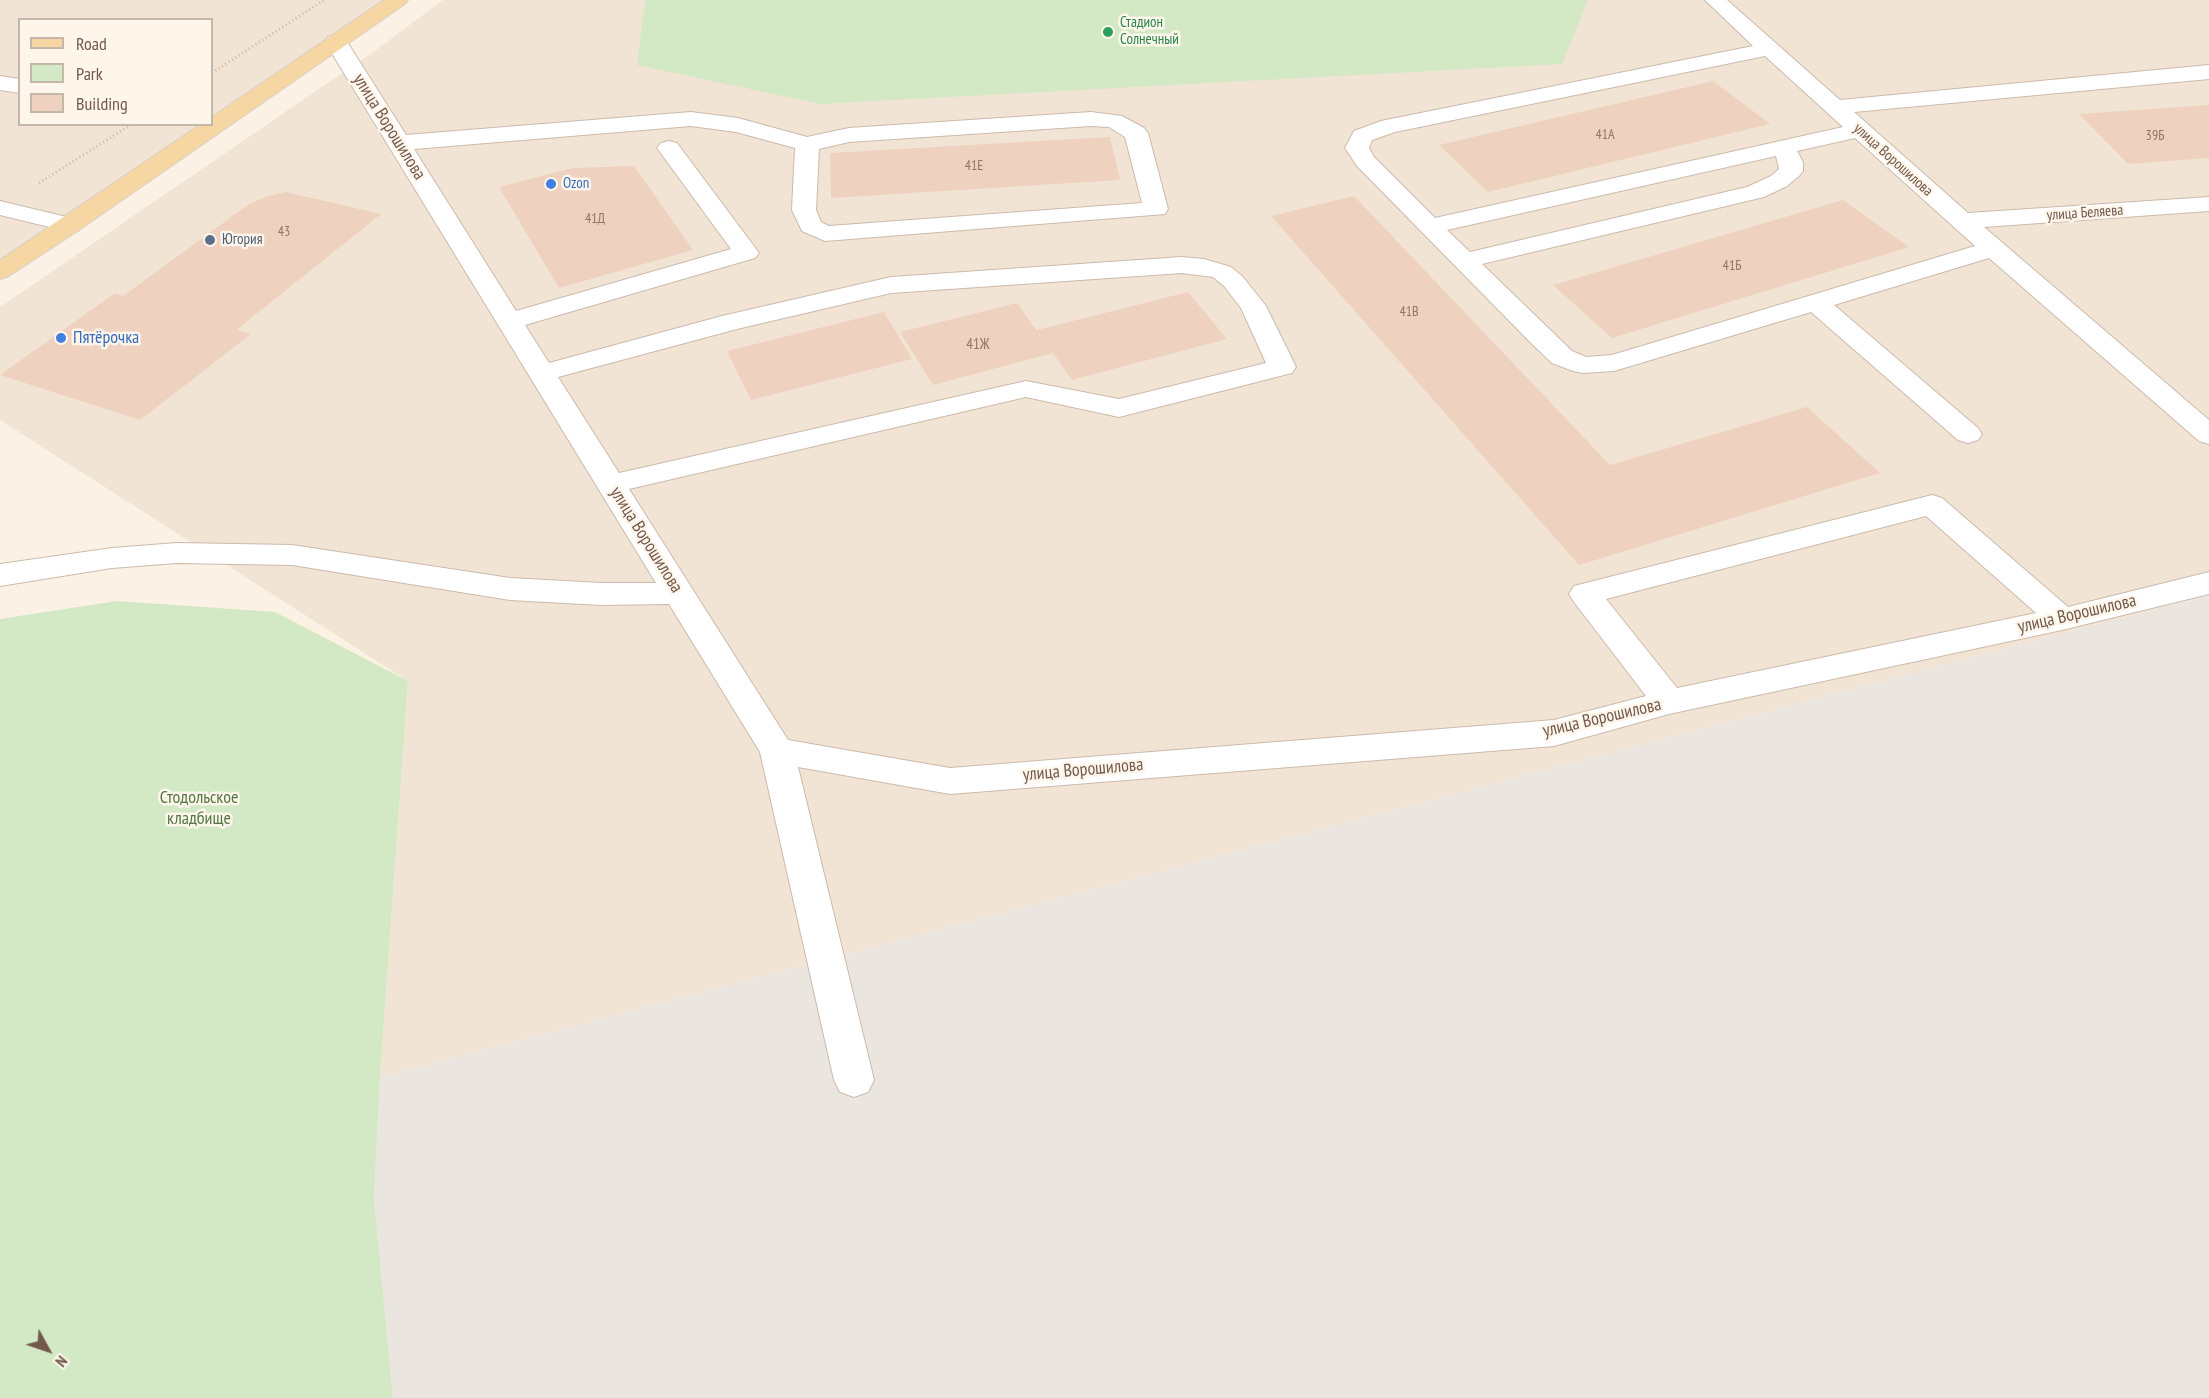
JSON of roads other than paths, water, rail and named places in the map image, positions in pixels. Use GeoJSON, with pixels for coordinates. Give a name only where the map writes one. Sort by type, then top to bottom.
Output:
{"type":"FeatureCollection","features":[{"type":"Feature","properties":{"kind":"main road"},"geometry":{"type":"LineString","coordinates":[[219,118],[398,0]]}},
{"type":"Feature","properties":{"kind":"main road"},"geometry":{"type":"LineString","coordinates":[[0,271],[70,225],[208,126]]}},
{"type":"Feature","properties":{"kind":"street","name":"улица Ворошилова"},"geometry":{"type":"LineString","coordinates":[[1715,0],[1962,221],[2209,435]]}},
{"type":"Feature","properties":{"kind":"street","name":"улица Ворошилова"},"geometry":{"type":"LineString","coordinates":[[336,42],[777,751],[950,781],[1554,733],[1669,702],[2062,619],[2209,583]]}},
{"type":"Feature","properties":{"kind":"street"},"geometry":{"type":"LineString","coordinates":[[1768,49],[1389,126],[1362,136],[1357,148],[1365,161],[1562,357],[1583,365],[1614,363],[1994,248]]}},
{"type":"Feature","properties":{"kind":"street"},"geometry":{"type":"LineString","coordinates":[[1833,107],[2209,72]]}},
{"type":"Feature","properties":{"kind":"street"},"geometry":{"type":"LineString","coordinates":[[0,83],[18,86]]}},
{"type":"Feature","properties":{"kind":"street"},"geometry":{"type":"LineString","coordinates":[[398,143],[691,119],[738,125],[807,144],[849,135],[1091,119],[1114,121],[1137,133],[1156,209],[825,234],[811,226],[804,210],[807,144]]}},
{"type":"Feature","properties":{"kind":"street"},"geometry":{"type":"LineString","coordinates":[[1431,226],[1860,130]]}},
{"type":"Feature","properties":{"kind":"street"},"geometry":{"type":"LineString","coordinates":[[1465,261],[1755,192],[1779,181],[1791,171],[1791,162],[1784,147]]}},
{"type":"Feature","properties":{"kind":"street"},"geometry":{"type":"LineString","coordinates":[[509,321],[746,253],[669,148]]}},
{"type":"Feature","properties":{"kind":"street","name":"улица Беляева"},"geometry":{"type":"LineString","coordinates":[[1962,221],[2209,204]]}},
{"type":"Feature","properties":{"kind":"street"},"geometry":{"type":"LineString","coordinates":[[0,208],[70,225]]}},
{"type":"Feature","properties":{"kind":"street"},"geometry":{"type":"LineString","coordinates":[[542,374],[764,314],[891,285],[1182,265],[1204,267],[1222,272],[1233,282],[1253,306],[1282,367],[1119,408],[1026,389],[610,484]]}},
{"type":"Feature","properties":{"kind":"street"},"geometry":{"type":"LineString","coordinates":[[1815,302],[1968,434]]}},
{"type":"Feature","properties":{"kind":"street"},"geometry":{"type":"LineString","coordinates":[[1669,702],[1585,594],[1932,505],[2062,619]]}},
{"type":"Feature","properties":{"kind":"street"},"geometry":{"type":"LineString","coordinates":[[0,575],[112,558],[177,553],[292,555],[510,589],[601,594],[679,593]]}},
{"type":"Feature","properties":{"kind":"street"},"geometry":{"type":"LineString","coordinates":[[777,751],[854,1080]]}},
{"type":"Feature","properties":{"kind":"place","name":"Стадион Солнечный"},"geometry":{"type":"Point","coordinates":[1108,32]}},
{"type":"Feature","properties":{"kind":"place","name":"Ozon"},"geometry":{"type":"Point","coordinates":[551,184]}},
{"type":"Feature","properties":{"kind":"place","name":"Югория"},"geometry":{"type":"Point","coordinates":[210,240]}},
{"type":"Feature","properties":{"kind":"place","name":"Пятёрочка"},"geometry":{"type":"Point","coordinates":[61,338]}},
{"type":"Feature","properties":{"kind":"park label","name":"Стодольское кладбище"},"geometry":{"type":"Point","coordinates":[199,808]}}]}
